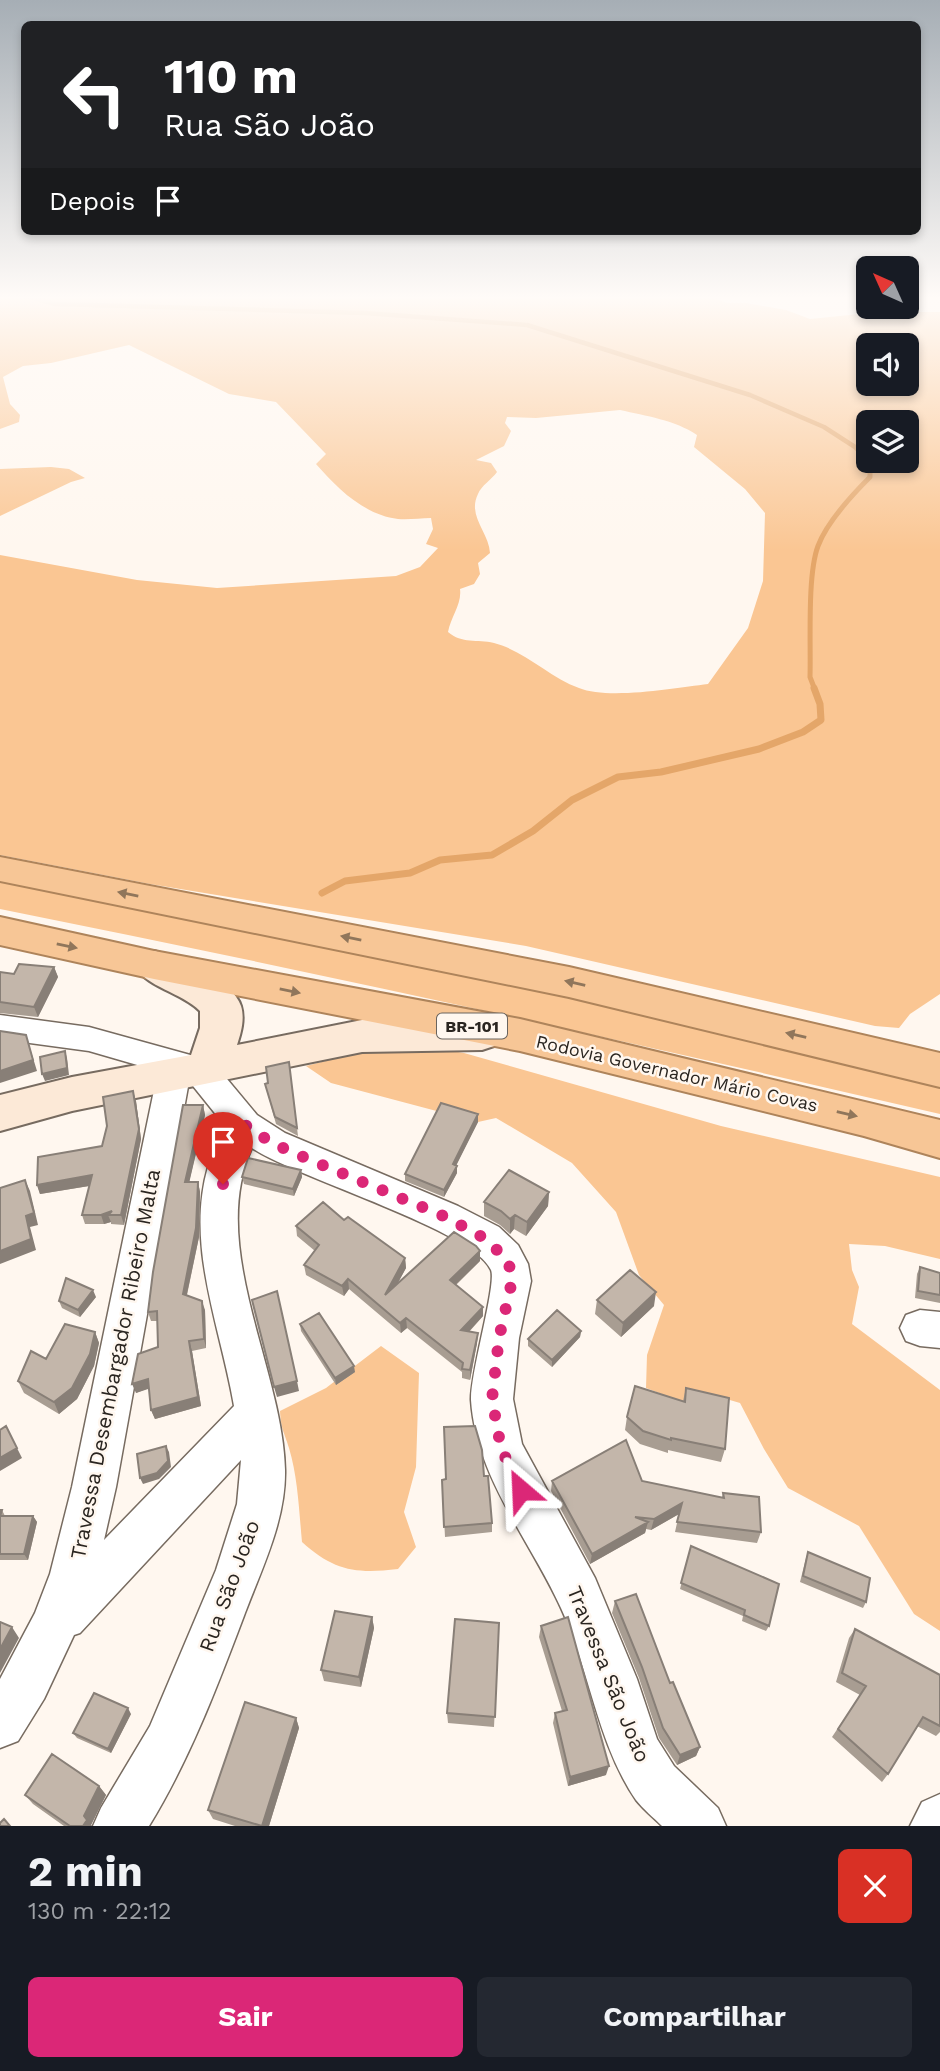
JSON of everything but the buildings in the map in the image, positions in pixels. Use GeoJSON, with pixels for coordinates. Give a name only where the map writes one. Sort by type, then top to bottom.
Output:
{"type":"FeatureCollection","features":[{"type":"Feature","properties":{"kind":"highway"},"geometry":{"type":"LineString","coordinates":[[0,869],[569,982],[940,1070]]}},
{"type":"Feature","properties":{"kind":"highway","name":"Rodovia Governador Mário Covas"},"geometry":{"type":"LineString","coordinates":[[0,931],[154,965],[520,1035],[864,1118],[940,1139]]}},
{"type":"Feature","properties":{"kind":"main road"},"geometry":{"type":"LineString","coordinates":[[154,965],[205,991],[221,1007],[221,1028],[194,1070]]}},
{"type":"Feature","properties":{"kind":"main road"},"geometry":{"type":"LineString","coordinates":[[0,1113],[72,1094],[298,1046],[362,1036],[434,1033],[520,1035]]}},
{"type":"Feature","properties":{"kind":"street"},"geometry":{"type":"LineString","coordinates":[[0,1027],[89,1039],[194,1070]]}},
{"type":"Feature","properties":{"kind":"street","name":"Travessa São João"},"geometry":{"type":"LineString","coordinates":[[194,1070],[245,1125],[272,1143],[446,1217],[486,1239],[509,1264],[512,1281],[499,1338],[493,1381],[495,1426],[501,1448],[530,1507],[579,1594],[613,1679],[626,1728],[639,1757],[656,1784],[700,1826]]}},
{"type":"Feature","properties":{"kind":"street","name":"Travessa Desembargador Ribeiro Malta"},"geometry":{"type":"LineString","coordinates":[[0,1723],[27,1682],[55,1623],[73,1574],[194,1070]]}},
{"type":"Feature","properties":{"kind":"street","name":"Rua São João"},"geometry":{"type":"LineString","coordinates":[[119,1826],[159,1761],[204,1658],[250,1536],[263,1473],[257,1410],[233,1311],[220,1232],[220,1199],[226,1168],[245,1125]]}},
{"type":"Feature","properties":{"kind":"street"},"geometry":{"type":"LineString","coordinates":[[55,1623],[257,1410]]}},
{"type":"Feature","properties":{"kind":"street"},"geometry":{"type":"LineString","coordinates":[[936,1826],[940,1820]]}},
{"type":"Feature","properties":{"kind":"shaded area"},"geometry":{"type":"Polygon","coordinates":[[[0,381],[4,381],[10,404],[20,415],[19,422],[0,429],[0,381]]]}},
{"type":"Feature","properties":{"kind":"shaded area"},"geometry":{"type":"Polygon","coordinates":[[[203,381],[856,381],[856,396],[919,396],[919,381],[940,381],[940,994],[910,1014],[899,1028],[875,1026],[526,946],[150,884],[0,855],[0,555],[137,580],[217,588],[396,576],[420,567],[438,548],[426,544],[433,529],[431,518],[402,519],[386,516],[363,506],[342,491],[316,464],[326,454],[276,402],[229,394],[203,381]],[[620,410],[536,418],[507,417],[505,423],[511,431],[504,446],[476,460],[491,463],[497,472],[482,488],[475,502],[477,517],[490,553],[478,563],[480,574],[474,584],[460,589],[448,632],[464,640],[505,647],[568,683],[592,691],[642,692],[708,684],[748,628],[763,581],[765,513],[745,489],[694,447],[697,435],[660,419],[620,410]]]}},
{"type":"Feature","properties":{"kind":"shaded area"},"geometry":{"type":"Polygon","coordinates":[[[0,469],[69,469],[85,478],[0,516],[0,469]]]}},
{"type":"Feature","properties":{"kind":"shaded area"},"geometry":{"type":"Polygon","coordinates":[[[0,879],[940,1072],[940,1114],[471,1008],[0,909],[0,879]]]}},
{"type":"Feature","properties":{"kind":"shaded area"},"geometry":{"type":"Polygon","coordinates":[[[399,1042],[464,1053],[721,1126],[940,1177],[940,1259],[885,1246],[849,1244],[852,1270],[859,1287],[852,1324],[940,1390],[940,1631],[914,1614],[859,1526],[788,1488],[740,1403],[706,1393],[683,1402],[646,1388],[647,1355],[664,1305],[639,1275],[616,1212],[572,1163],[496,1118],[478,1122],[331,1083],[306,1066],[399,1042]]]}},
{"type":"Feature","properties":{"kind":"shaded area"},"geometry":{"type":"Polygon","coordinates":[[[381,1346],[419,1373],[416,1467],[404,1512],[416,1547],[398,1569],[370,1571],[335,1565],[302,1542],[294,1471],[280,1411],[326,1388],[381,1346]]]}},
{"type":"Feature","properties":{"kind":"waterway"},"geometry":{"type":"LineString","coordinates":[[706,381],[750,395],[824,427],[855,447],[870,463],[870,477],[834,518],[818,546],[811,591],[810,677],[815,690]]}},
{"type":"Feature","properties":{"kind":"waterway"},"geometry":{"type":"LineString","coordinates":[[322,893],[345,881],[410,873],[440,860],[492,855],[533,831],[572,800],[618,777],[661,772],[759,749],[803,732],[821,720],[820,704],[814,688]]}},
{"type":"Feature","properties":{"kind":"route"},"geometry":{"type":"LineString","coordinates":[[223,1184],[226,1168],[245,1125],[272,1143],[446,1217],[486,1239],[498,1250],[509,1264],[512,1281],[499,1338],[492,1399],[501,1448],[521,1490]]}}]}
